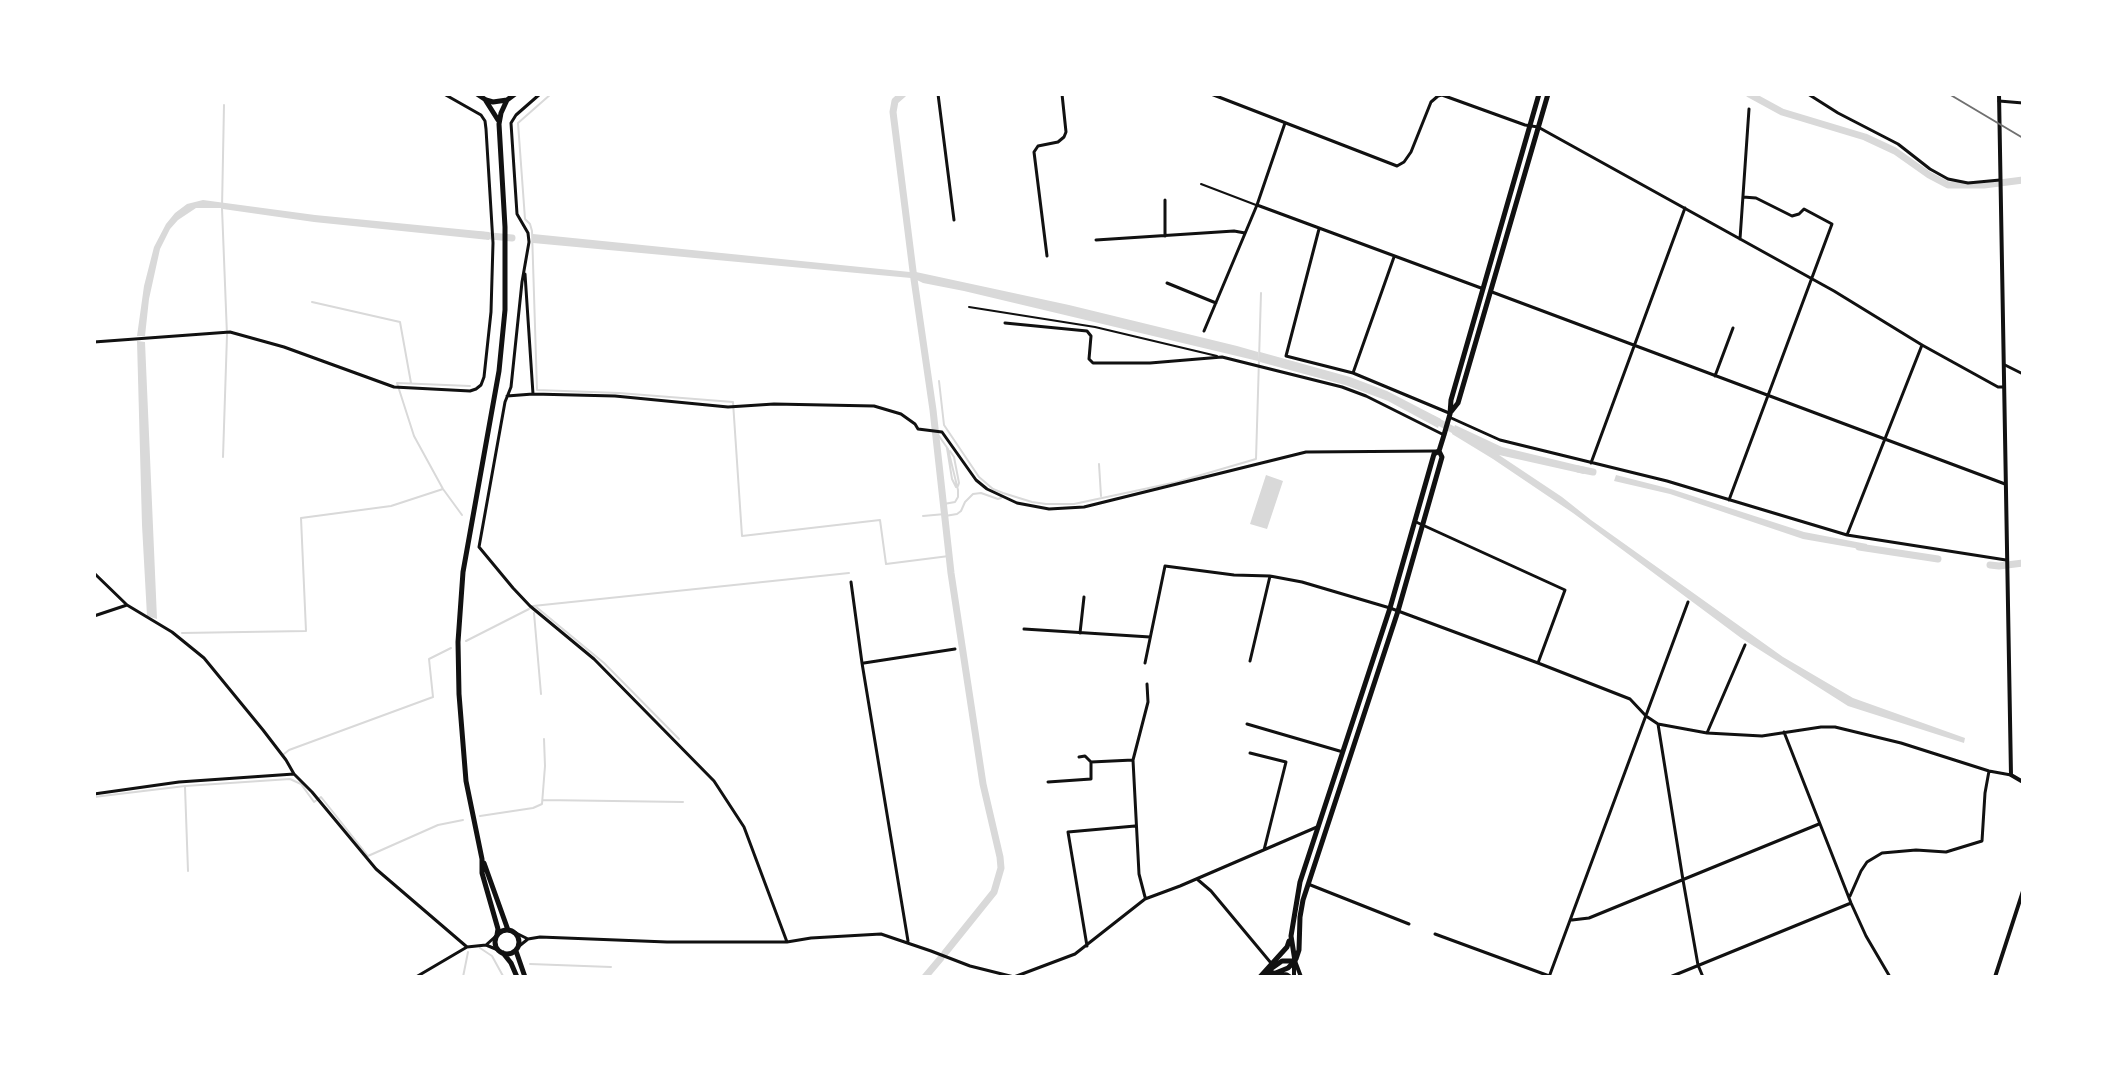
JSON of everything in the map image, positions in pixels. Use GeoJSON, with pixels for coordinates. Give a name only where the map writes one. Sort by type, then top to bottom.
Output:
{"type":"FeatureCollection","features":[{"type":"Feature","properties":{"kind":"main road"},"geometry":{"type":"LineString","coordinates":[[477,94],[486,100],[499,124]]}},
{"type":"Feature","properties":{"kind":"main road"},"geometry":{"type":"LineString","coordinates":[[486,100],[500,102],[515,94]]}},
{"type":"Feature","properties":{"kind":"main road"},"geometry":{"type":"LineString","coordinates":[[1292,977],[1272,974],[1288,968],[1299,950],[1300,917],[1308,884],[1398,611],[1434,454],[1439,451],[1445,433],[1451,400],[1539,94]]}},
{"type":"Feature","properties":{"kind":"main road"},"geometry":{"type":"LineString","coordinates":[[1449,417],[1458,403],[1548,94]]}},
{"type":"Feature","properties":{"kind":"main road"},"geometry":{"type":"LineString","coordinates":[[507,100],[499,124],[505,227],[505,310],[499,371],[463,572],[458,642],[463,751],[472,815],[482,859],[508,930]]}},
{"type":"Feature","properties":{"kind":"main road"},"geometry":{"type":"LineString","coordinates":[[1260,977],[1287,947],[1291,936],[1300,882],[1419,524]]}},
{"type":"Feature","properties":{"kind":"main road"},"geometry":{"type":"LineString","coordinates":[[482,859],[482,873],[498,929],[495,944],[511,963],[517,977]]}},
{"type":"Feature","properties":{"kind":"main road"},"geometry":{"type":"LineString","coordinates":[[497,936],[508,930],[516,933],[525,977]]}},
{"type":"Feature","properties":{"kind":"main road"},"geometry":{"type":"LineString","coordinates":[[1291,936],[1295,961]]}},
{"type":"Feature","properties":{"kind":"main road"},"geometry":{"type":"LineString","coordinates":[[500,951],[509,954],[517,949]]}},
{"type":"Feature","properties":{"kind":"street"},"geometry":{"type":"LineString","coordinates":[[94,342],[226,332],[284,347],[398,387],[476,389],[484,377],[491,312],[493,243],[485,121],[481,115],[444,94]]}},
{"type":"Feature","properties":{"kind":"street"},"geometry":{"type":"LineString","coordinates":[[540,94],[511,123],[517,214],[528,233],[529,242],[511,387],[479,547],[530,606],[594,659],[714,781],[744,827],[787,942]]}},
{"type":"Feature","properties":{"kind":"street"},"geometry":{"type":"LineString","coordinates":[[938,94],[954,220]]}},
{"type":"Feature","properties":{"kind":"street"},"geometry":{"type":"LineString","coordinates":[[1047,256],[1034,152],[1038,146],[1058,142],[1064,137],[1062,94]]}},
{"type":"Feature","properties":{"kind":"street"},"geometry":{"type":"LineString","coordinates":[[1211,94],[1397,166],[1411,152],[1431,102],[1438,96],[1538,127],[1811,279],[1922,345],[1998,387],[2004,387]]}},
{"type":"Feature","properties":{"kind":"street"},"geometry":{"type":"LineString","coordinates":[[1808,94],[1898,144],[1948,179],[1968,183],[2000,180]]}},
{"type":"Feature","properties":{"kind":"street"},"geometry":{"type":"LineString","coordinates":[[1999,94],[2011,775]]}},
{"type":"Feature","properties":{"kind":"street"},"geometry":{"type":"LineString","coordinates":[[1999,101],[2023,103]]}},
{"type":"Feature","properties":{"kind":"street"},"geometry":{"type":"LineString","coordinates":[[1740,239],[1749,109]]}},
{"type":"Feature","properties":{"kind":"street"},"geometry":{"type":"LineString","coordinates":[[1204,331],[1257,205],[1285,123]]}},
{"type":"Feature","properties":{"kind":"street"},"geometry":{"type":"LineString","coordinates":[[1729,500],[1832,224],[1804,209],[1792,216],[1756,198],[1743,197]]}},
{"type":"Feature","properties":{"kind":"street"},"geometry":{"type":"LineString","coordinates":[[1165,200],[1165,236]]}},
{"type":"Feature","properties":{"kind":"street"},"geometry":{"type":"LineString","coordinates":[[1257,205],[2005,484]]}},
{"type":"Feature","properties":{"kind":"street"},"geometry":{"type":"LineString","coordinates":[[1591,463],[1685,208]]}},
{"type":"Feature","properties":{"kind":"street"},"geometry":{"type":"LineString","coordinates":[[1319,229],[1286,356],[1353,373],[1500,440],[1667,481],[1847,535],[2008,560]]}},
{"type":"Feature","properties":{"kind":"street"},"geometry":{"type":"LineString","coordinates":[[1096,240],[1234,231],[1245,233]]}},
{"type":"Feature","properties":{"kind":"street"},"geometry":{"type":"LineString","coordinates":[[1353,373],[1394,257]]}},
{"type":"Feature","properties":{"kind":"street"},"geometry":{"type":"LineString","coordinates":[[525,268],[533,394]]}},
{"type":"Feature","properties":{"kind":"street"},"geometry":{"type":"LineString","coordinates":[[1167,283],[1216,303]]}},
{"type":"Feature","properties":{"kind":"street"},"geometry":{"type":"LineString","coordinates":[[1005,323],[1087,331],[1091,336],[1089,359],[1093,363],[1150,363],[1222,357],[1259,366],[1354,391],[1445,433]]}},
{"type":"Feature","properties":{"kind":"street"},"geometry":{"type":"LineString","coordinates":[[1715,376],[1733,328]]}},
{"type":"Feature","properties":{"kind":"street"},"geometry":{"type":"LineString","coordinates":[[1847,535],[1922,345]]}},
{"type":"Feature","properties":{"kind":"street"},"geometry":{"type":"LineString","coordinates":[[2004,365],[2023,374]]}},
{"type":"Feature","properties":{"kind":"street"},"geometry":{"type":"LineString","coordinates":[[507,396],[615,396],[733,406],[874,406],[901,414],[918,429],[939,431],[976,480],[987,489],[1027,506],[1049,509],[1084,507],[1306,452],[1439,451]]}},
{"type":"Feature","properties":{"kind":"street"},"geometry":{"type":"LineString","coordinates":[[1419,524],[1565,590],[1538,663]]}},
{"type":"Feature","properties":{"kind":"street"},"geometry":{"type":"LineString","coordinates":[[1145,663],[1165,566],[1234,575],[1270,576],[1302,582],[1390,608],[1538,663],[1630,699],[1658,724],[1707,733],[1762,736],[1821,727],[1851,730],[2011,775],[2023,782]]}},
{"type":"Feature","properties":{"kind":"street"},"geometry":{"type":"LineString","coordinates":[[94,573],[127,605],[172,632],[204,658],[263,730],[294,774],[376,869],[467,947]]}},
{"type":"Feature","properties":{"kind":"street"},"geometry":{"type":"LineString","coordinates":[[1250,661],[1270,576]]}},
{"type":"Feature","properties":{"kind":"street"},"geometry":{"type":"LineString","coordinates":[[851,582],[908,943]]}},
{"type":"Feature","properties":{"kind":"street"},"geometry":{"type":"LineString","coordinates":[[1080,633],[1084,597]]}},
{"type":"Feature","properties":{"kind":"street"},"geometry":{"type":"LineString","coordinates":[[1435,934],[1550,977],[1688,602]]}},
{"type":"Feature","properties":{"kind":"street"},"geometry":{"type":"LineString","coordinates":[[94,616],[127,605]]}},
{"type":"Feature","properties":{"kind":"street"},"geometry":{"type":"LineString","coordinates":[[1024,629],[1150,637]]}},
{"type":"Feature","properties":{"kind":"street"},"geometry":{"type":"LineString","coordinates":[[1707,733],[1745,645]]}},
{"type":"Feature","properties":{"kind":"street"},"geometry":{"type":"LineString","coordinates":[[862,663],[955,649]]}},
{"type":"Feature","properties":{"kind":"street"},"geometry":{"type":"LineString","coordinates":[[1145,899],[1139,874],[1133,760],[1148,702],[1147,684]]}},
{"type":"Feature","properties":{"kind":"street"},"geometry":{"type":"LineString","coordinates":[[1247,724],[1343,752]]}},
{"type":"Feature","properties":{"kind":"street"},"geometry":{"type":"LineString","coordinates":[[1658,724],[1698,965],[1703,977]]}},
{"type":"Feature","properties":{"kind":"street"},"geometry":{"type":"LineString","coordinates":[[1784,732],[1851,903],[1890,977]]}},
{"type":"Feature","properties":{"kind":"street"},"geometry":{"type":"LineString","coordinates":[[1250,753],[1286,762],[1264,850]]}},
{"type":"Feature","properties":{"kind":"street"},"geometry":{"type":"LineString","coordinates":[[1048,782],[1091,779],[1091,762],[1085,756],[1079,757]]}},
{"type":"Feature","properties":{"kind":"street"},"geometry":{"type":"LineString","coordinates":[[1091,762],[1133,760]]}},
{"type":"Feature","properties":{"kind":"street"},"geometry":{"type":"LineString","coordinates":[[1849,897],[1867,862],[1882,853],[1916,850],[1946,852],[1982,841],[1989,771]]}},
{"type":"Feature","properties":{"kind":"street"},"geometry":{"type":"LineString","coordinates":[[94,794],[179,782],[294,774]]}},
{"type":"Feature","properties":{"kind":"street"},"geometry":{"type":"LineString","coordinates":[[1572,920],[1589,918],[1819,824]]}},
{"type":"Feature","properties":{"kind":"street"},"geometry":{"type":"LineString","coordinates":[[1087,946],[1068,832],[1135,826]]}},
{"type":"Feature","properties":{"kind":"street"},"geometry":{"type":"LineString","coordinates":[[517,949],[528,939],[540,937],[667,942],[787,942],[881,934],[970,966],[1014,977],[1075,954],[1145,899],[1318,826]]}},
{"type":"Feature","properties":{"kind":"street"},"geometry":{"type":"LineString","coordinates":[[1197,879],[1211,891],[1272,964]]}},
{"type":"Feature","properties":{"kind":"street"},"geometry":{"type":"LineString","coordinates":[[1308,884],[1409,924]]}},
{"type":"Feature","properties":{"kind":"street"},"geometry":{"type":"LineString","coordinates":[[1995,977],[2023,891]]}},
{"type":"Feature","properties":{"kind":"street"},"geometry":{"type":"LineString","coordinates":[[1670,977],[1851,903]]}},
{"type":"Feature","properties":{"kind":"street"},"geometry":{"type":"LineString","coordinates":[[516,933],[528,939]]}},
{"type":"Feature","properties":{"kind":"street"},"geometry":{"type":"LineString","coordinates":[[486,945],[497,936]]}},
{"type":"Feature","properties":{"kind":"street"},"geometry":{"type":"LineString","coordinates":[[416,977],[467,947],[486,945],[500,951]]}},
{"type":"Feature","properties":{"kind":"street"},"geometry":{"type":"LineString","coordinates":[[1292,977],[1295,961]]}},
{"type":"Feature","properties":{"kind":"street"},"geometry":{"type":"LineString","coordinates":[[1295,961],[1301,977]]}},
{"type":"Feature","properties":{"kind":"lane"},"geometry":{"type":"LineString","coordinates":[[1201,184],[1257,205]]}},
{"type":"Feature","properties":{"kind":"lane"},"geometry":{"type":"LineString","coordinates":[[969,307],[1095,327],[1222,357]]}},
{"type":"Feature","properties":{"kind":"shaded area"},"geometry":{"type":"Polygon","coordinates":[[[203,200],[315,215],[489,232],[489,240],[314,222],[223,209],[222,205],[221,208],[196,208],[170,229],[160,249],[145,336],[137,336],[144,286],[154,247],[175,213],[187,204],[203,200]]]}},
{"type":"Feature","properties":{"kind":"shaded area"},"geometry":{"type":"Polygon","coordinates":[[[533,234],[910,272],[911,278],[533,243],[533,234]]]}},
{"type":"Feature","properties":{"kind":"shaded area"},"geometry":{"type":"Polygon","coordinates":[[[916,272],[1237,346],[1258,352],[1258,361],[923,283],[917,280],[916,272]]]}},
{"type":"Feature","properties":{"kind":"shaded area"},"geometry":{"type":"Polygon","coordinates":[[[137,341],[145,342],[157,619],[147,616],[137,341]]]}},
{"type":"Feature","properties":{"kind":"shaded area"},"geometry":{"type":"Polygon","coordinates":[[[1260,352],[1350,377],[1387,391],[1441,419],[1438,428],[1388,401],[1345,385],[1260,362],[1260,352]]]}},
{"type":"Feature","properties":{"kind":"shaded area"},"geometry":{"type":"Polygon","coordinates":[[[1455,425],[1502,447],[1585,467],[1584,474],[1499,455],[1783,657],[1853,698],[1965,738],[1964,743],[1848,706],[1741,638],[1573,513],[1452,434],[1455,425]]]}},
{"type":"Feature","properties":{"kind":"shaded area"},"geometry":{"type":"Polygon","coordinates":[[[1266,475],[1283,481],[1267,529],[1250,524],[1266,475]]]}},
{"type":"Feature","properties":{"kind":"shaded area"},"geometry":{"type":"Polygon","coordinates":[[[1616,475],[1671,489],[1804,532],[1867,544],[1866,550],[1803,539],[1670,494],[1614,481],[1616,475]]]}},
{"type":"Feature","properties":{"kind":"waterway"},"geometry":{"type":"LineString","coordinates":[[551,94],[518,123],[525,219],[532,231],[537,390],[733,402],[742,536],[880,520],[886,564],[949,556]]}},
{"type":"Feature","properties":{"kind":"waterway"},"geometry":{"type":"LineString","coordinates":[[903,94],[895,101],[893,112],[933,410],[951,573],[983,784],[1001,868],[994,892],[945,953]]}},
{"type":"Feature","properties":{"kind":"waterway"},"geometry":{"type":"LineString","coordinates":[[1749,94],[1782,112],[1865,137],[1895,151],[1948,185],[2023,180]]}},
{"type":"Feature","properties":{"kind":"waterway"},"geometry":{"type":"LineString","coordinates":[[223,457],[227,335],[222,208],[224,105]]}},
{"type":"Feature","properties":{"kind":"waterway"},"geometry":{"type":"LineString","coordinates":[[480,235],[512,238]]}},
{"type":"Feature","properties":{"kind":"waterway"},"geometry":{"type":"LineString","coordinates":[[939,381],[944,425],[979,477],[993,489],[1032,502],[1074,504],[1177,482],[1256,459],[1261,293]]}},
{"type":"Feature","properties":{"kind":"waterway"},"geometry":{"type":"LineString","coordinates":[[312,302],[400,322],[411,383]]}},
{"type":"Feature","properties":{"kind":"waterway"},"geometry":{"type":"LineString","coordinates":[[462,515],[443,489],[414,436],[397,383],[470,386]]}},
{"type":"Feature","properties":{"kind":"waterway"},"geometry":{"type":"LineString","coordinates":[[1433,419],[1461,434]]}},
{"type":"Feature","properties":{"kind":"waterway"},"geometry":{"type":"LineString","coordinates":[[935,435],[948,449],[958,490],[955,502],[944,504]]}},
{"type":"Feature","properties":{"kind":"waterway"},"geometry":{"type":"LineString","coordinates":[[947,448],[956,487]]}},
{"type":"Feature","properties":{"kind":"waterway"},"geometry":{"type":"LineString","coordinates":[[950,451],[954,457],[958,486]]}},
{"type":"Feature","properties":{"kind":"waterway"},"geometry":{"type":"LineString","coordinates":[[1099,464],[1101,496]]}},
{"type":"Feature","properties":{"kind":"waterway"},"geometry":{"type":"LineString","coordinates":[[1578,469],[1593,472]]}},
{"type":"Feature","properties":{"kind":"waterway"},"geometry":{"type":"LineString","coordinates":[[182,633],[306,631],[301,518],[391,506],[443,489]]}},
{"type":"Feature","properties":{"kind":"waterway"},"geometry":{"type":"LineString","coordinates":[[945,516],[961,511],[973,494],[1001,498]]}},
{"type":"Feature","properties":{"kind":"waterway"},"geometry":{"type":"LineString","coordinates":[[923,516],[945,514]]}},
{"type":"Feature","properties":{"kind":"waterway"},"geometry":{"type":"LineString","coordinates":[[1859,547],[1938,559]]}},
{"type":"Feature","properties":{"kind":"waterway"},"geometry":{"type":"LineString","coordinates":[[1990,565],[2023,563]]}},
{"type":"Feature","properties":{"kind":"waterway"},"geometry":{"type":"LineString","coordinates":[[533,606],[849,573]]}},
{"type":"Feature","properties":{"kind":"waterway"},"geometry":{"type":"LineString","coordinates":[[535,606],[604,663],[679,739]]}},
{"type":"Feature","properties":{"kind":"waterway"},"geometry":{"type":"LineString","coordinates":[[466,641],[529,609]]}},
{"type":"Feature","properties":{"kind":"waterway"},"geometry":{"type":"LineString","coordinates":[[534,613],[541,694]]}},
{"type":"Feature","properties":{"kind":"waterway"},"geometry":{"type":"LineString","coordinates":[[284,754],[433,697],[429,659],[451,648]]}},
{"type":"Feature","properties":{"kind":"waterway"},"geometry":{"type":"LineString","coordinates":[[480,816],[542,804],[544,739]]}},
{"type":"Feature","properties":{"kind":"waterway"},"geometry":{"type":"LineString","coordinates":[[94,797],[185,786],[290,779],[301,784],[314,802],[321,797],[368,856],[438,825],[463,820]]}},
{"type":"Feature","properties":{"kind":"waterway"},"geometry":{"type":"LineString","coordinates":[[185,787],[188,871]]}},
{"type":"Feature","properties":{"kind":"waterway"},"geometry":{"type":"LineString","coordinates":[[543,800],[683,802]]}},
{"type":"Feature","properties":{"kind":"waterway"},"geometry":{"type":"LineString","coordinates":[[480,948],[492,956],[503,976]]}},
{"type":"Feature","properties":{"kind":"waterway"},"geometry":{"type":"LineString","coordinates":[[463,977],[468,952]]}},
{"type":"Feature","properties":{"kind":"waterway"},"geometry":{"type":"LineString","coordinates":[[925,977],[941,958]]}},
{"type":"Feature","properties":{"kind":"waterway"},"geometry":{"type":"LineString","coordinates":[[530,964],[611,967]]}},
{"type":"Feature","properties":{"kind":"railway"},"geometry":{"type":"LineString","coordinates":[[1949,94],[2023,138]]}}]}
